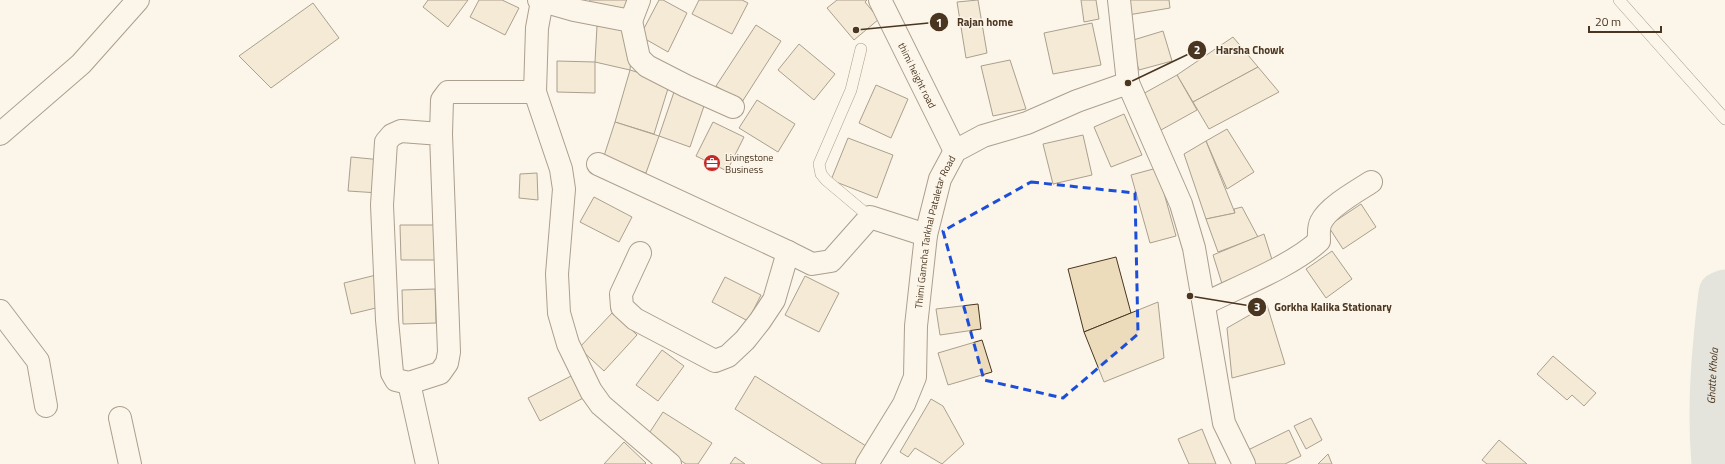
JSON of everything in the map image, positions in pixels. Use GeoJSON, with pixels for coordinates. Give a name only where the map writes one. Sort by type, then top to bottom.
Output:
{"type":"FeatureCollection","features":[{"type":"Feature","properties":{"kind":"street"},"geometry":{"type":"LineString","coordinates":[[0,134],[82,64],[138,0]]}},
{"type":"Feature","properties":{"kind":"street"},"geometry":{"type":"LineString","coordinates":[[639,0],[631,21],[639,58],[647,66],[686,86],[733,107]]}},
{"type":"Feature","properties":{"kind":"street","name":"thimi height road"},"geometry":{"type":"LineString","coordinates":[[880,0],[955,151]]}},
{"type":"Feature","properties":{"kind":"street"},"geometry":{"type":"LineString","coordinates":[[1118,0],[1128,83],[1181,204],[1194,248],[1224,423],[1244,464]]}},
{"type":"Feature","properties":{"kind":"street"},"geometry":{"type":"LineString","coordinates":[[631,21],[574,10],[541,1],[537,28],[535,92],[561,169],[564,189],[557,282],[559,314],[568,344],[591,391],[601,405],[670,464]]}},
{"type":"Feature","properties":{"kind":"street","name":"Thimi Gamcha Tarkhal Pataletar Road"},"geometry":{"type":"LineString","coordinates":[[867,464],[904,404],[915,377],[916,326],[926,235],[940,179],[955,151],[983,136],[1027,123],[1077,101],[1128,83]]}},
{"type":"Feature","properties":{"kind":"street"},"geometry":{"type":"LineString","coordinates":[[441,134],[401,131],[392,135],[386,142],[382,205],[387,320],[392,373],[396,380],[409,383],[440,373],[447,363],[449,352],[441,134],[442,100],[448,92],[535,92]]}},
{"type":"Feature","properties":{"kind":"street"},"geometry":{"type":"LineString","coordinates":[[598,164],[812,264],[831,261],[870,216],[926,235]]}},
{"type":"Feature","properties":{"kind":"street"},"geometry":{"type":"LineString","coordinates":[[1204,304],[1282,266],[1311,248],[1319,241],[1319,228],[1322,220],[1329,211],[1371,182]]}},
{"type":"Feature","properties":{"kind":"street"},"geometry":{"type":"LineString","coordinates":[[640,253],[621,294],[622,307],[635,319],[715,360],[728,356],[745,340],[760,321],[774,300],[788,252]]}},
{"type":"Feature","properties":{"kind":"street"},"geometry":{"type":"LineString","coordinates":[[0,312],[38,361],[46,406]]}},
{"type":"Feature","properties":{"kind":"street"},"geometry":{"type":"LineString","coordinates":[[409,383],[427,464]]}},
{"type":"Feature","properties":{"kind":"street"},"geometry":{"type":"LineString","coordinates":[[120,418],[130,464]]}},
{"type":"Feature","properties":{"kind":"lane"},"geometry":{"type":"LineString","coordinates":[[1619,0],[1725,119]]}},
{"type":"Feature","properties":{"kind":"lane"},"geometry":{"type":"LineString","coordinates":[[861,49],[851,90],[819,164],[826,180],[870,216]]}},
{"type":"Feature","properties":{"kind":"highlighted area"},"geometry":{"type":"Polygon","coordinates":[[[1031,182],[1135,193],[1138,334],[1063,398],[984,380],[943,231],[1031,182]]]}},
{"type":"Feature","properties":{"kind":"building"},"geometry":{"type":"Polygon","coordinates":[[[428,0],[468,0],[448,27],[423,7],[428,0]]]}},
{"type":"Feature","properties":{"kind":"building"},"geometry":{"type":"Polygon","coordinates":[[[479,0],[502,0],[519,8],[505,35],[470,17],[479,0]]]}},
{"type":"Feature","properties":{"kind":"building"},"geometry":{"type":"Polygon","coordinates":[[[590,0],[633,0],[629,16],[588,4],[590,0]]]}},
{"type":"Feature","properties":{"kind":"building"},"geometry":{"type":"Polygon","coordinates":[[[659,0],[663,0],[687,13],[668,52],[640,36],[659,0]]]}},
{"type":"Feature","properties":{"kind":"building"},"geometry":{"type":"Polygon","coordinates":[[[699,0],[742,0],[748,3],[732,34],[692,14],[699,0]]]}},
{"type":"Feature","properties":{"kind":"building"},"geometry":{"type":"Polygon","coordinates":[[[837,0],[867,0],[865,2],[879,19],[854,40],[827,8],[837,0]]]}},
{"type":"Feature","properties":{"kind":"building"},"geometry":{"type":"Polygon","coordinates":[[[978,0],[987,53],[966,58],[957,2],[978,0]]]}},
{"type":"Feature","properties":{"kind":"building"},"geometry":{"type":"Polygon","coordinates":[[[1081,0],[1096,0],[1099,19],[1084,22],[1081,0]]]}},
{"type":"Feature","properties":{"kind":"building"},"geometry":{"type":"Polygon","coordinates":[[[1125,0],[1169,0],[1170,8],[1128,15],[1125,0]]]}},
{"type":"Feature","properties":{"kind":"building"},"geometry":{"type":"Polygon","coordinates":[[[313,3],[339,38],[271,88],[239,56],[313,3]]]}},
{"type":"Feature","properties":{"kind":"building"},"geometry":{"type":"Polygon","coordinates":[[[1092,23],[1101,65],[1053,74],[1044,33],[1092,23]]]}},
{"type":"Feature","properties":{"kind":"building"},"geometry":{"type":"Polygon","coordinates":[[[756,25],[781,41],[742,102],[716,86],[756,25]]]}},
{"type":"Feature","properties":{"kind":"building"},"geometry":{"type":"Polygon","coordinates":[[[597,26],[633,29],[630,70],[595,62],[597,26]]]}},
{"type":"Feature","properties":{"kind":"building"},"geometry":{"type":"Polygon","coordinates":[[[1163,31],[1172,61],[1139,70],[1130,41],[1163,31]]]}},
{"type":"Feature","properties":{"kind":"building"},"geometry":{"type":"Polygon","coordinates":[[[1233,37],[1258,67],[1193,102],[1177,75],[1233,37]]]}},
{"type":"Feature","properties":{"kind":"building"},"geometry":{"type":"Polygon","coordinates":[[[799,44],[835,74],[814,100],[778,70],[799,44]]]}},
{"type":"Feature","properties":{"kind":"building"},"geometry":{"type":"Polygon","coordinates":[[[1010,60],[1026,109],[993,116],[981,66],[1010,60]]]}},
{"type":"Feature","properties":{"kind":"building"},"geometry":{"type":"Polygon","coordinates":[[[557,61],[595,62],[595,93],[557,92],[557,61]]]}},
{"type":"Feature","properties":{"kind":"building"},"geometry":{"type":"Polygon","coordinates":[[[1258,67],[1279,92],[1209,129],[1193,102],[1258,67]]]}},
{"type":"Feature","properties":{"kind":"building"},"geometry":{"type":"Polygon","coordinates":[[[630,70],[670,82],[654,134],[615,122],[630,70]]]}},
{"type":"Feature","properties":{"kind":"building"},"geometry":{"type":"Polygon","coordinates":[[[1177,75],[1197,110],[1161,130],[1141,95],[1177,75]]]}},
{"type":"Feature","properties":{"kind":"building"},"geometry":{"type":"Polygon","coordinates":[[[876,85],[908,99],[891,138],[859,123],[876,85]]]}},
{"type":"Feature","properties":{"kind":"building"},"geometry":{"type":"Polygon","coordinates":[[[674,92],[705,103],[690,147],[659,136],[674,92]]]}},
{"type":"Feature","properties":{"kind":"building"},"geometry":{"type":"Polygon","coordinates":[[[757,100],[795,124],[778,152],[739,128],[757,100]]]}},
{"type":"Feature","properties":{"kind":"building"},"geometry":{"type":"Polygon","coordinates":[[[1124,114],[1142,155],[1111,167],[1094,127],[1124,114]]]}},
{"type":"Feature","properties":{"kind":"building"},"geometry":{"type":"Polygon","coordinates":[[[615,122],[659,136],[646,173],[603,159],[615,122]]]}},
{"type":"Feature","properties":{"kind":"building"},"geometry":{"type":"Polygon","coordinates":[[[713,122],[744,137],[727,171],[696,156],[713,122]]]}},
{"type":"Feature","properties":{"kind":"building"},"geometry":{"type":"Polygon","coordinates":[[[1227,129],[1254,172],[1227,189],[1206,141],[1227,129]]]}},
{"type":"Feature","properties":{"kind":"building"},"geometry":{"type":"Polygon","coordinates":[[[1083,135],[1092,175],[1053,184],[1043,144],[1083,135]]]}},
{"type":"Feature","properties":{"kind":"building"},"geometry":{"type":"Polygon","coordinates":[[[848,138],[893,155],[877,198],[831,180],[848,138]]]}},
{"type":"Feature","properties":{"kind":"building"},"geometry":{"type":"Polygon","coordinates":[[[1206,141],[1235,213],[1206,219],[1184,154],[1206,141]]]}},
{"type":"Feature","properties":{"kind":"building"},"geometry":{"type":"Polygon","coordinates":[[[351,157],[382,160],[379,193],[348,191],[351,157]]]}},
{"type":"Feature","properties":{"kind":"building"},"geometry":{"type":"Polygon","coordinates":[[[1157,168],[1176,236],[1150,243],[1131,175],[1157,168]]]}},
{"type":"Feature","properties":{"kind":"building"},"geometry":{"type":"Polygon","coordinates":[[[537,173],[538,200],[519,198],[520,174],[537,173]]]}},
{"type":"Feature","properties":{"kind":"building"},"geometry":{"type":"Polygon","coordinates":[[[594,197],[632,217],[619,242],[580,222],[594,197]]]}},
{"type":"Feature","properties":{"kind":"building"},"geometry":{"type":"Polygon","coordinates":[[[1361,204],[1376,227],[1343,249],[1328,226],[1361,204]]]}},
{"type":"Feature","properties":{"kind":"building"},"geometry":{"type":"Polygon","coordinates":[[[1242,207],[1258,237],[1218,252],[1206,219],[1235,213],[1234,209],[1242,207]]]}},
{"type":"Feature","properties":{"kind":"building"},"geometry":{"type":"Polygon","coordinates":[[[400,225],[436,225],[437,260],[401,260],[400,225]]]}},
{"type":"Feature","properties":{"kind":"building"},"geometry":{"type":"Polygon","coordinates":[[[1264,234],[1274,266],[1223,287],[1213,255],[1264,234]]]}},
{"type":"Feature","properties":{"kind":"building"},"geometry":{"type":"Polygon","coordinates":[[[1332,251],[1352,279],[1326,298],[1306,269],[1332,251]]]}},
{"type":"Feature","properties":{"kind":"building"},"geometry":{"type":"Polygon","coordinates":[[[1116,257],[1131,313],[1084,332],[1068,269],[1116,257]]]}},
{"type":"Feature","properties":{"kind":"building"},"geometry":{"type":"Polygon","coordinates":[[[376,275],[384,306],[351,314],[344,283],[376,275]]]}},
{"type":"Feature","properties":{"kind":"building"},"geometry":{"type":"Polygon","coordinates":[[[805,276],[839,293],[819,332],[785,315],[805,276]]]}},
{"type":"Feature","properties":{"kind":"building"},"geometry":{"type":"Polygon","coordinates":[[[725,277],[761,295],[748,321],[712,302],[725,277]]]}},
{"type":"Feature","properties":{"kind":"building"},"geometry":{"type":"Polygon","coordinates":[[[435,289],[436,323],[403,324],[402,290],[435,289]]]}},
{"type":"Feature","properties":{"kind":"building"},"geometry":{"type":"Polygon","coordinates":[[[1158,302],[1164,358],[1104,382],[1084,332],[1158,302]]]}},
{"type":"Feature","properties":{"kind":"building"},"geometry":{"type":"Polygon","coordinates":[[[978,304],[981,329],[940,335],[936,309],[978,304]]]}},
{"type":"Feature","properties":{"kind":"building"},"geometry":{"type":"Polygon","coordinates":[[[1267,305],[1285,364],[1232,378],[1227,328],[1267,305]]]}},
{"type":"Feature","properties":{"kind":"building"},"geometry":{"type":"Polygon","coordinates":[[[613,312],[637,335],[604,371],[579,348],[613,312]]]}},
{"type":"Feature","properties":{"kind":"building"},"geometry":{"type":"Polygon","coordinates":[[[982,340],[992,372],[948,385],[938,353],[982,340]]]}},
{"type":"Feature","properties":{"kind":"building"},"geometry":{"type":"Polygon","coordinates":[[[662,350],[684,366],[658,401],[636,385],[662,350]]]}},
{"type":"Feature","properties":{"kind":"building"},"geometry":{"type":"Polygon","coordinates":[[[1553,356],[1596,393],[1584,406],[1572,395],[1567,400],[1537,374],[1553,356]]]}},
{"type":"Feature","properties":{"kind":"building"},"geometry":{"type":"Polygon","coordinates":[[[575,374],[587,396],[540,421],[528,398],[575,374]]]}},
{"type":"Feature","properties":{"kind":"building"},"geometry":{"type":"Polygon","coordinates":[[[755,376],[866,446],[855,464],[823,464],[735,409],[755,376]]]}},
{"type":"Feature","properties":{"kind":"building"},"geometry":{"type":"Polygon","coordinates":[[[931,399],[943,406],[964,444],[942,464],[915,448],[908,457],[900,452],[931,399]]]}},
{"type":"Feature","properties":{"kind":"building"},"geometry":{"type":"Polygon","coordinates":[[[663,412],[712,443],[698,464],[686,464],[646,438],[663,412]]]}},
{"type":"Feature","properties":{"kind":"building"},"geometry":{"type":"Polygon","coordinates":[[[1311,418],[1322,440],[1306,449],[1294,426],[1311,418]]]}},
{"type":"Feature","properties":{"kind":"building"},"geometry":{"type":"Polygon","coordinates":[[[1202,429],[1216,464],[1189,464],[1178,439],[1202,429]]]}},
{"type":"Feature","properties":{"kind":"building"},"geometry":{"type":"Polygon","coordinates":[[[1289,430],[1301,456],[1285,464],[1255,464],[1248,450],[1289,430]]]}},
{"type":"Feature","properties":{"kind":"building"},"geometry":{"type":"Polygon","coordinates":[[[1499,440],[1527,464],[1487,464],[1482,460],[1499,440]]]}},
{"type":"Feature","properties":{"kind":"building"},"geometry":{"type":"Polygon","coordinates":[[[624,442],[646,463],[645,464],[604,464],[624,442]]]}},
{"type":"Feature","properties":{"kind":"building"},"geometry":{"type":"Polygon","coordinates":[[[1328,454],[1332,464],[1318,464],[1328,454]]]}},
{"type":"Feature","properties":{"kind":"building"},"geometry":{"type":"Polygon","coordinates":[[[735,457],[745,464],[730,464],[735,457]]]}},
{"type":"Feature","properties":{"kind":"waterway","name":"Ghatte Khola"},"geometry":{"type":"LineString","coordinates":[[1713,464],[1711,421],[1713,357],[1720,293],[1725,291]]}},
{"type":"Feature","properties":{"kind":"place","name":"Rajan home"},"geometry":{"type":"Point","coordinates":[856,30]}},
{"type":"Feature","properties":{"kind":"place","name":"Harsha Chowk"},"geometry":{"type":"Point","coordinates":[1128,83]}},
{"type":"Feature","properties":{"kind":"place","name":"Livingstone Business"},"geometry":{"type":"Point","coordinates":[712,163]}},
{"type":"Feature","properties":{"kind":"place","name":"Gorkha Kalika Stationary"},"geometry":{"type":"Point","coordinates":[1190,296]}}]}
